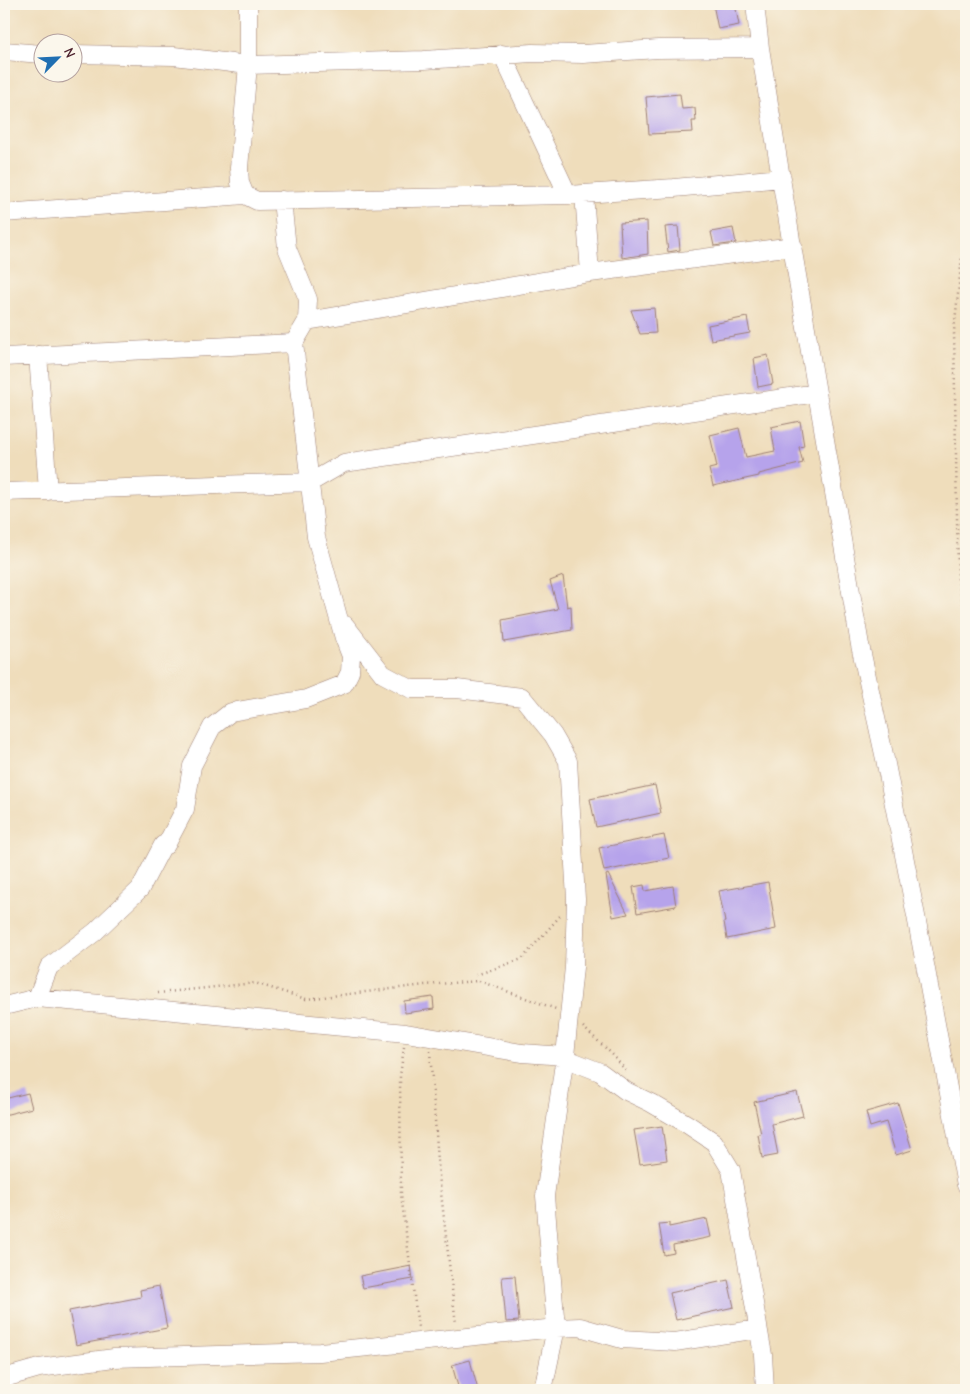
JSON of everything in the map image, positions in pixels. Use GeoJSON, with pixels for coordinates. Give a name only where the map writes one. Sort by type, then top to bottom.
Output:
{"type":"FeatureCollection","features":[{"type":"Feature","properties":{"kind":"street"},"geometry":{"type":"LineString","coordinates":[[245,196],[240,183],[239,168],[248,64],[248,4]]}},
{"type":"Feature","properties":{"kind":"street"},"geometry":{"type":"LineString","coordinates":[[754,4],[860,645],[912,898],[966,1185]]}},
{"type":"Feature","properties":{"kind":"street"},"geometry":{"type":"LineString","coordinates":[[82,54],[174,56],[248,64],[424,60],[502,54],[583,54],[658,49],[760,48]]}},
{"type":"Feature","properties":{"kind":"street"},"geometry":{"type":"LineString","coordinates":[[4,51],[32,53]]}},
{"type":"Feature","properties":{"kind":"street"},"geometry":{"type":"LineString","coordinates":[[502,54],[576,195],[590,273]]}},
{"type":"Feature","properties":{"kind":"street"},"geometry":{"type":"LineString","coordinates":[[4,213],[245,196],[257,201],[576,195],[782,178]]}},
{"type":"Feature","properties":{"kind":"street"},"geometry":{"type":"LineString","coordinates":[[37,998],[49,968],[95,932],[140,890],[185,808],[192,766],[212,727],[231,712],[306,699],[344,684],[350,672],[351,656],[344,638],[316,537],[294,343],[307,321],[308,299],[287,248],[282,200]]}},
{"type":"Feature","properties":{"kind":"street"},"geometry":{"type":"LineString","coordinates":[[307,321],[590,273],[793,246]]}},
{"type":"Feature","properties":{"kind":"street"},"geometry":{"type":"LineString","coordinates":[[4,357],[294,343]]}},
{"type":"Feature","properties":{"kind":"street"},"geometry":{"type":"LineString","coordinates":[[38,355],[48,491]]}},
{"type":"Feature","properties":{"kind":"street"},"geometry":{"type":"LineString","coordinates":[[4,492],[311,482],[344,462],[817,393]]}},
{"type":"Feature","properties":{"kind":"street"},"geometry":{"type":"LineString","coordinates":[[338,616],[382,674],[411,689],[457,690],[522,697],[552,735],[568,761],[576,899],[574,967],[565,1056],[545,1196],[556,1328],[543,1390]]}},
{"type":"Feature","properties":{"kind":"street"},"geometry":{"type":"LineString","coordinates":[[4,1006],[37,998],[406,1033],[522,1052],[565,1056],[572,1061],[600,1072],[626,1091],[688,1124],[714,1142],[731,1170],[763,1355],[765,1390]]}},
{"type":"Feature","properties":{"kind":"street"},"geometry":{"type":"LineString","coordinates":[[4,1378],[38,1368],[114,1358],[320,1352],[556,1328],[580,1327],[622,1339],[675,1342],[758,1329]]}},
{"type":"Feature","properties":{"kind":"path"},"geometry":{"type":"LineString","coordinates":[[966,219],[954,331],[958,580],[966,617]]}},
{"type":"Feature","properties":{"kind":"path"},"geometry":{"type":"LineString","coordinates":[[476,975],[522,959],[576,899]]}},
{"type":"Feature","properties":{"kind":"path"},"geometry":{"type":"LineString","coordinates":[[150,994],[254,983],[306,999],[425,985],[479,981],[543,1003],[569,1015],[613,1055],[629,1075]]}},
{"type":"Feature","properties":{"kind":"path"},"geometry":{"type":"LineString","coordinates":[[406,1033],[400,1076],[402,1194],[420,1343]]}},
{"type":"Feature","properties":{"kind":"path"},"geometry":{"type":"LineString","coordinates":[[429,1037],[438,1175],[458,1338]]}},
{"type":"Feature","properties":{"kind":"building"},"geometry":{"type":"Polygon","coordinates":[[[713,4],[735,4],[739,25],[718,29],[713,4]]]}},
{"type":"Feature","properties":{"kind":"building"},"geometry":{"type":"Polygon","coordinates":[[[680,94],[682,109],[695,108],[696,121],[692,121],[693,132],[649,134],[646,97],[680,94]]]}},
{"type":"Feature","properties":{"kind":"building"},"geometry":{"type":"Polygon","coordinates":[[[647,221],[648,254],[622,258],[620,223],[647,221]]]}},
{"type":"Feature","properties":{"kind":"building"},"geometry":{"type":"Polygon","coordinates":[[[678,226],[680,250],[668,252],[665,227],[678,226]]]}},
{"type":"Feature","properties":{"kind":"building"},"geometry":{"type":"Polygon","coordinates":[[[733,228],[736,243],[714,246],[711,232],[733,228]]]}},
{"type":"Feature","properties":{"kind":"building"},"geometry":{"type":"Polygon","coordinates":[[[654,308],[656,333],[640,334],[631,310],[654,308]]]}},
{"type":"Feature","properties":{"kind":"building"},"geometry":{"type":"Polygon","coordinates":[[[747,317],[750,333],[711,340],[708,325],[747,317]]]}},
{"type":"Feature","properties":{"kind":"building"},"geometry":{"type":"Polygon","coordinates":[[[768,355],[773,384],[758,387],[754,358],[768,355]]]}},
{"type":"Feature","properties":{"kind":"building"},"geometry":{"type":"Polygon","coordinates":[[[800,421],[804,446],[799,447],[803,463],[759,474],[759,476],[713,486],[709,469],[717,467],[710,435],[739,428],[746,457],[775,451],[771,427],[800,421]]]}},
{"type":"Feature","properties":{"kind":"building"},"geometry":{"type":"Polygon","coordinates":[[[563,576],[567,607],[571,606],[572,630],[504,642],[502,620],[558,609],[550,581],[563,576]]]}},
{"type":"Feature","properties":{"kind":"building"},"geometry":{"type":"Polygon","coordinates":[[[655,785],[661,813],[596,827],[590,799],[655,785]]]}},
{"type":"Feature","properties":{"kind":"building"},"geometry":{"type":"Polygon","coordinates":[[[664,835],[669,858],[604,871],[599,848],[664,835]]]}},
{"type":"Feature","properties":{"kind":"building"},"geometry":{"type":"Polygon","coordinates":[[[608,874],[628,914],[613,917],[606,875],[608,874]]]}},
{"type":"Feature","properties":{"kind":"building"},"geometry":{"type":"Polygon","coordinates":[[[768,882],[776,929],[727,939],[719,891],[768,882]]]}},
{"type":"Feature","properties":{"kind":"building"},"geometry":{"type":"Polygon","coordinates":[[[644,885],[645,891],[673,886],[676,906],[637,913],[633,887],[644,885]]]}},
{"type":"Feature","properties":{"kind":"building"},"geometry":{"type":"Polygon","coordinates":[[[433,997],[434,1009],[405,1013],[404,1001],[433,997]]]}},
{"type":"Feature","properties":{"kind":"building"},"geometry":{"type":"Polygon","coordinates":[[[797,1092],[803,1116],[772,1124],[778,1155],[762,1158],[758,1134],[761,1134],[754,1102],[797,1092]]]}},
{"type":"Feature","properties":{"kind":"building"},"geometry":{"type":"Polygon","coordinates":[[[28,1093],[32,1108],[4,1115],[4,1099],[28,1093]]]}},
{"type":"Feature","properties":{"kind":"building"},"geometry":{"type":"Polygon","coordinates":[[[898,1103],[912,1150],[896,1155],[886,1122],[870,1127],[866,1112],[898,1103]]]}},
{"type":"Feature","properties":{"kind":"building"},"geometry":{"type":"Polygon","coordinates":[[[662,1126],[667,1160],[640,1164],[634,1130],[662,1126]]]}},
{"type":"Feature","properties":{"kind":"building"},"geometry":{"type":"Polygon","coordinates":[[[707,1219],[711,1237],[673,1245],[674,1253],[664,1255],[659,1224],[669,1223],[669,1227],[707,1219]]]}},
{"type":"Feature","properties":{"kind":"building"},"geometry":{"type":"Polygon","coordinates":[[[411,1266],[413,1279],[363,1288],[360,1276],[411,1266]]]}},
{"type":"Feature","properties":{"kind":"building"},"geometry":{"type":"Polygon","coordinates":[[[515,1276],[519,1321],[506,1322],[502,1277],[515,1276]]]}},
{"type":"Feature","properties":{"kind":"building"},"geometry":{"type":"Polygon","coordinates":[[[728,1280],[734,1307],[676,1320],[670,1293],[728,1280]]]}},
{"type":"Feature","properties":{"kind":"building"},"geometry":{"type":"Polygon","coordinates":[[[159,1286],[167,1328],[76,1345],[69,1311],[141,1297],[140,1290],[159,1286]]]}},
{"type":"Feature","properties":{"kind":"building"},"geometry":{"type":"Polygon","coordinates":[[[470,1360],[478,1390],[459,1390],[452,1365],[470,1360]]]}}]}
